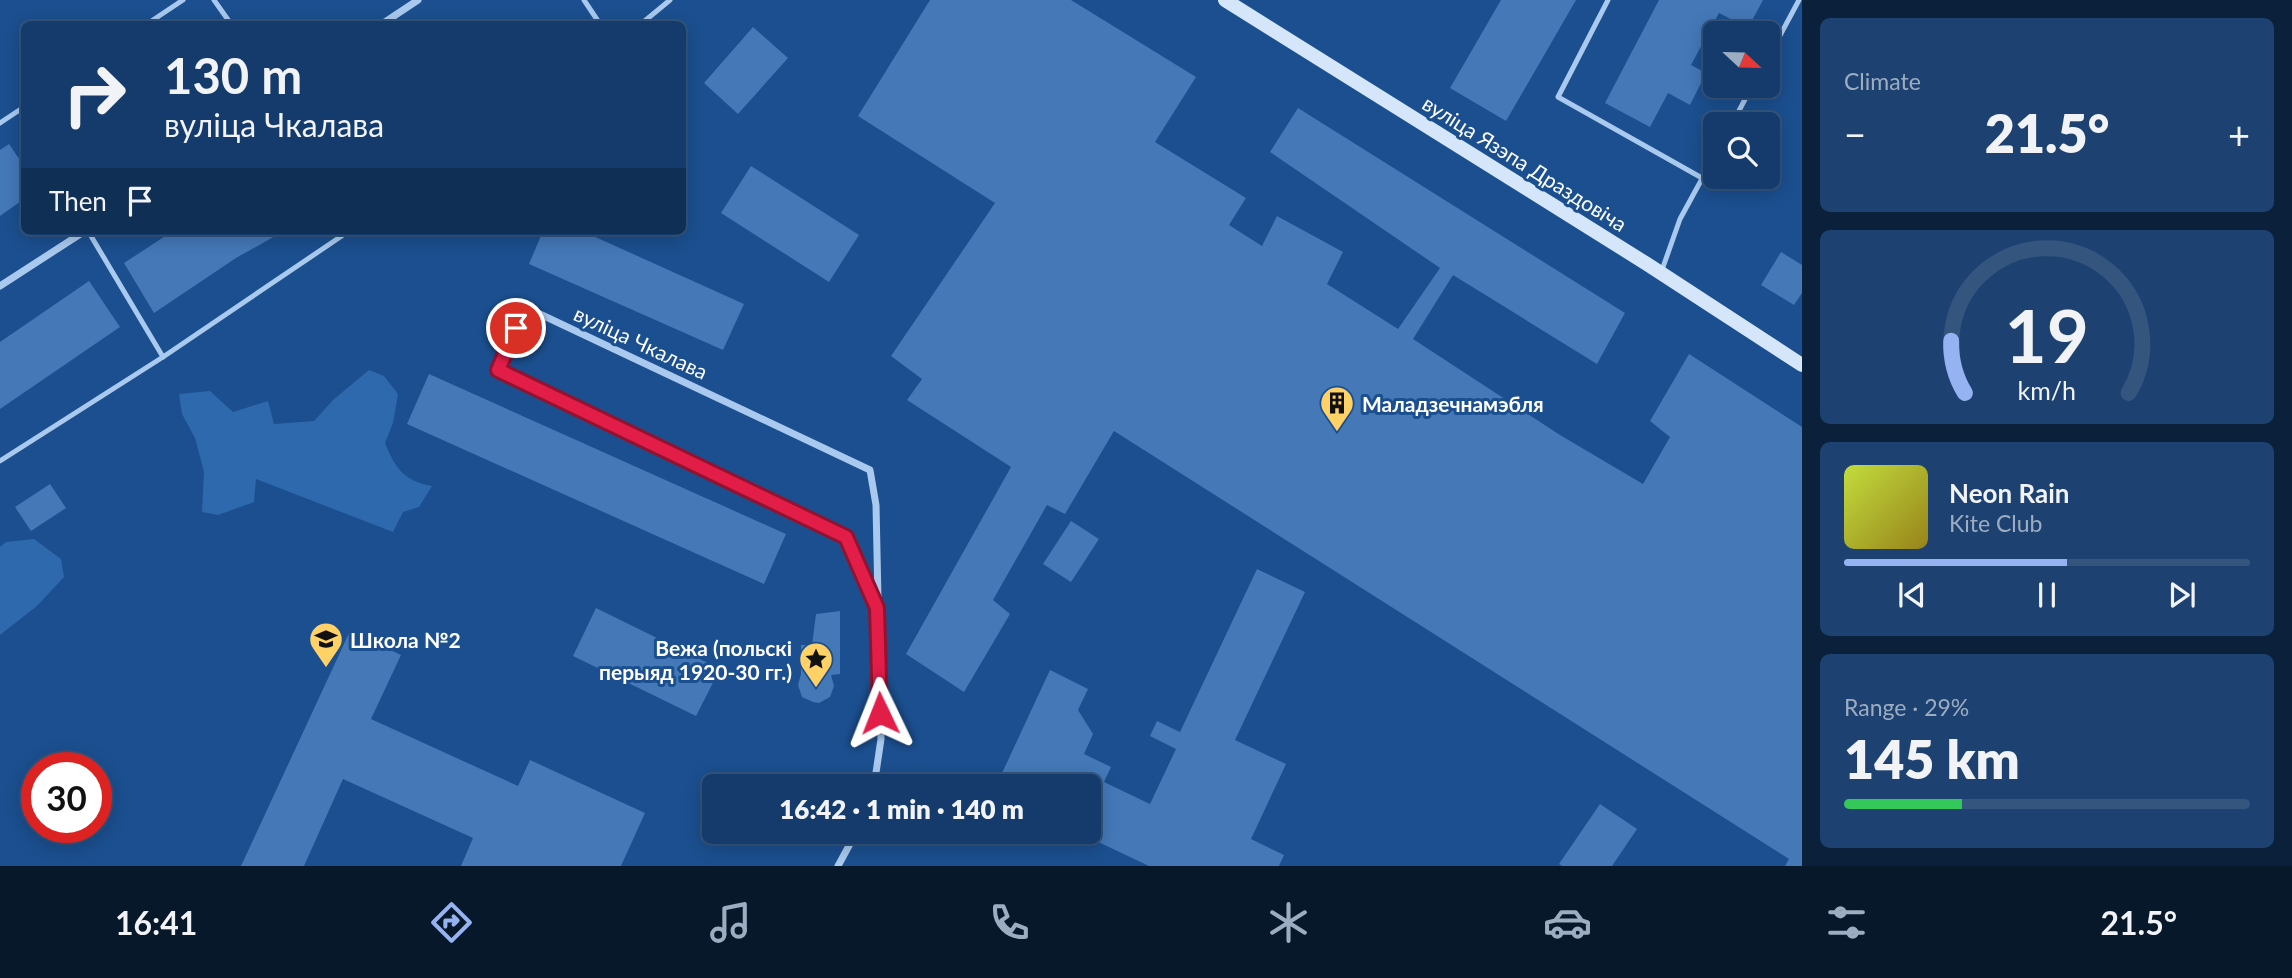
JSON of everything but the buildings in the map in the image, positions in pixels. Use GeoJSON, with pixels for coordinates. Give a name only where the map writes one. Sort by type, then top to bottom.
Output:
{"type":"FeatureCollection","features":[{"type":"Feature","properties":{"kind":"street"},"geometry":{"type":"LineString","coordinates":[[386,21],[418,0]]}},
{"type":"Feature","properties":{"kind":"street","name":"вуліца Язэпа Драздовіча"},"geometry":{"type":"LineString","coordinates":[[1224,0],[1661,273],[1802,365]]}},
{"type":"Feature","properties":{"kind":"street"},"geometry":{"type":"LineString","coordinates":[[0,286],[81,235]]}},
{"type":"Feature","properties":{"kind":"street","name":"вуліца Чкалава"},"geometry":{"type":"LineString","coordinates":[[876,774],[881,739],[876,506],[870,470],[525,307],[498,370],[846,537],[877,608]]}},
{"type":"Feature","properties":{"kind":"street"},"geometry":{"type":"LineString","coordinates":[[838,866],[850,844]]}},
{"type":"Feature","properties":{"kind":"lane"},"geometry":{"type":"LineString","coordinates":[[152,21],[183,0]]}},
{"type":"Feature","properties":{"kind":"lane"},"geometry":{"type":"LineString","coordinates":[[214,0],[229,21]]}},
{"type":"Feature","properties":{"kind":"lane"},"geometry":{"type":"LineString","coordinates":[[584,0],[598,21]]}},
{"type":"Feature","properties":{"kind":"lane"},"geometry":{"type":"LineString","coordinates":[[645,21],[670,0]]}},
{"type":"Feature","properties":{"kind":"lane"},"geometry":{"type":"LineString","coordinates":[[1608,0],[1558,97],[1702,178],[1680,219],[1661,273]]}},
{"type":"Feature","properties":{"kind":"lane"},"geometry":{"type":"LineString","coordinates":[[1780,36],[1799,0]]}},
{"type":"Feature","properties":{"kind":"lane"},"geometry":{"type":"LineString","coordinates":[[0,123],[21,109]]}},
{"type":"Feature","properties":{"kind":"lane"},"geometry":{"type":"LineString","coordinates":[[89,235],[163,358]]}},
{"type":"Feature","properties":{"kind":"lane"},"geometry":{"type":"LineString","coordinates":[[0,461],[163,358],[343,235]]}},
{"type":"Feature","properties":{"kind":"shaded area"},"geometry":{"type":"Polygon","coordinates":[[[369,370],[384,376],[398,394],[393,423],[385,443],[393,460],[407,477],[432,486],[419,507],[403,512],[393,532],[256,479],[254,502],[218,515],[202,512],[204,472],[195,438],[182,414],[179,394],[210,391],[233,412],[268,401],[274,424],[314,421],[333,400],[369,370]]]}},
{"type":"Feature","properties":{"kind":"shaded area"},"geometry":{"type":"Polygon","coordinates":[[[34,539],[61,559],[64,577],[37,606],[0,635],[0,547],[6,542],[34,539]]]}},
{"type":"Feature","properties":{"kind":"place","name":"Маладзечнамэбля"},"geometry":{"type":"Point","coordinates":[1337,433]}},
{"type":"Feature","properties":{"kind":"place","name":"Школа №2"},"geometry":{"type":"Point","coordinates":[326,669]}},
{"type":"Feature","properties":{"kind":"place","name":"Вежа (польскі перыяд 1920-30 гг.)"},"geometry":{"type":"Point","coordinates":[816,689]}},
{"type":"Feature","properties":{"kind":"route"},"geometry":{"type":"LineString","coordinates":[[516,328],[498,370],[846,537],[877,608],[880,713]]}}]}
